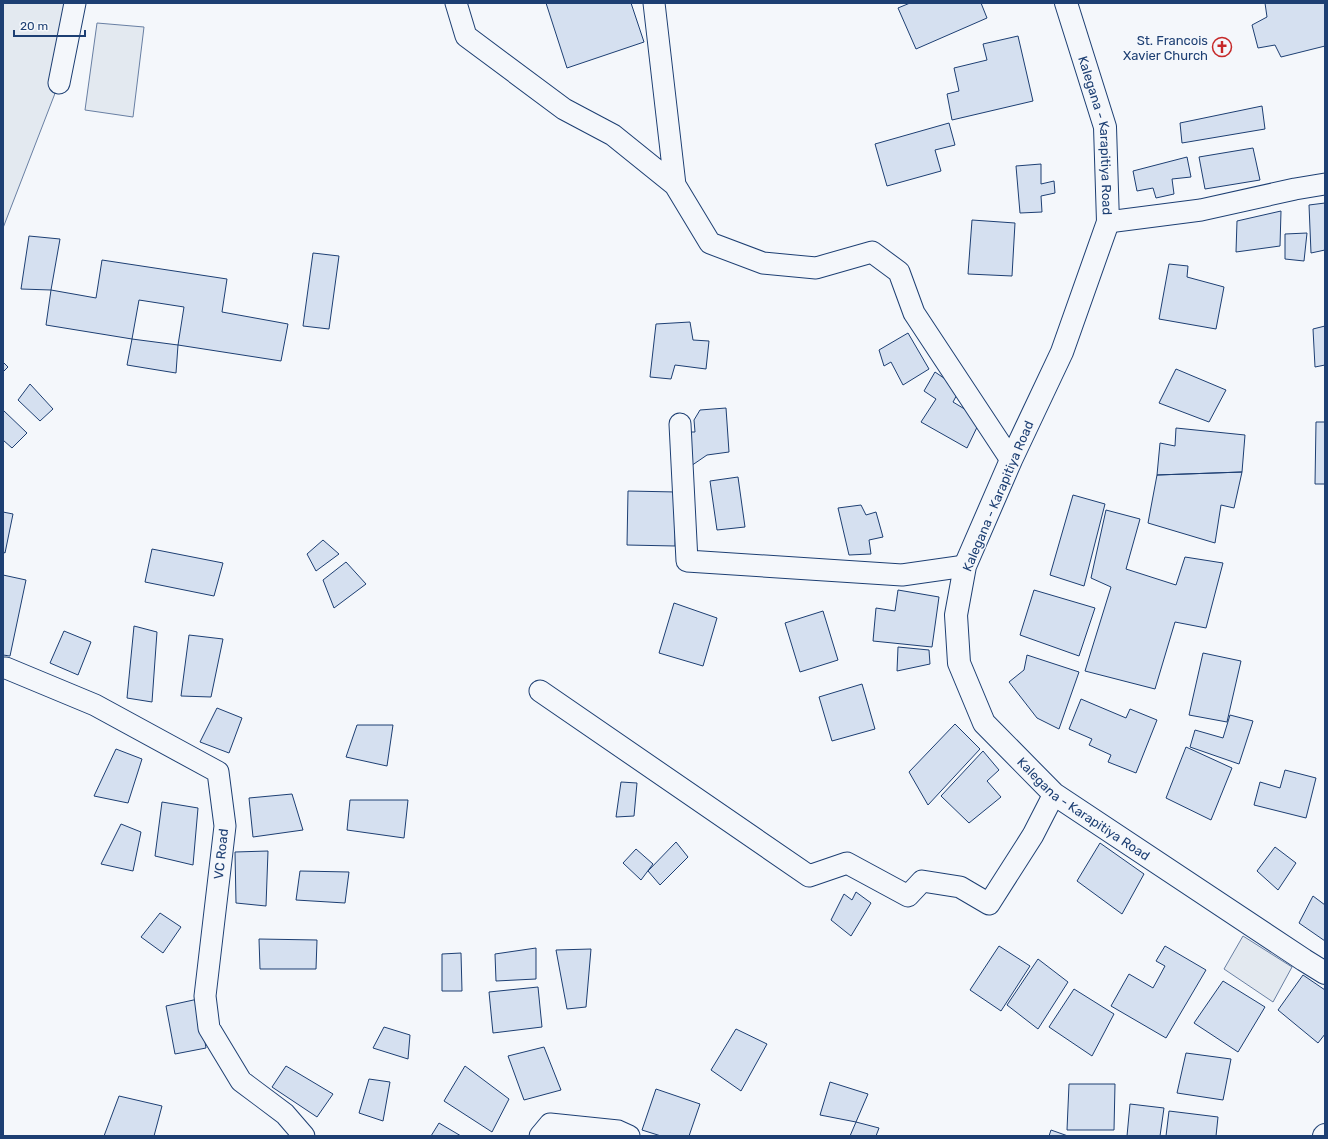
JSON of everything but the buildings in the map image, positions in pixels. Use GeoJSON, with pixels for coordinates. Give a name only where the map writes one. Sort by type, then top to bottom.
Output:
{"type":"FeatureCollection","features":[{"type":"Feature","properties":{"kind":"main road","name":"Kalegana - Karapitiya Road"},"geometry":{"type":"LineString","coordinates":[[1066,3],[1105,126],[1108,222],[1062,352],[1011,460],[965,566],[956,615],[959,663],[984,723],[1054,794],[1325,973]]}},
{"type":"Feature","properties":{"kind":"street"},"geometry":{"type":"LineString","coordinates":[[59,84],[75,3]]}},
{"type":"Feature","properties":{"kind":"street"},"geometry":{"type":"LineString","coordinates":[[456,3],[466,36],[564,109],[614,135],[675,185],[710,243],[763,264],[816,268],[872,252],[899,272],[914,313],[1011,460]]}},
{"type":"Feature","properties":{"kind":"street"},"geometry":{"type":"LineString","coordinates":[[654,3],[675,185]]}},
{"type":"Feature","properties":{"kind":"street"},"geometry":{"type":"LineString","coordinates":[[1108,222],[1201,210],[1296,188],[1325,184]]}},
{"type":"Feature","properties":{"kind":"street"},"geometry":{"type":"LineString","coordinates":[[680,424],[687,561],[902,575],[965,566]]}},
{"type":"Feature","properties":{"kind":"street","name":"VC Road"},"geometry":{"type":"LineString","coordinates":[[3,668],[95,705],[218,772],[225,826],[205,996],[209,1028],[241,1081],[285,1114],[304,1136]]}},
{"type":"Feature","properties":{"kind":"street"},"geometry":{"type":"LineString","coordinates":[[540,691],[809,876],[847,864],[908,896],[922,882],[960,887],[989,904],[1033,835],[1054,794]]}},
{"type":"Feature","properties":{"kind":"street"},"geometry":{"type":"LineString","coordinates":[[540,1136],[550,1124],[618,1132],[628,1136]]}},
{"type":"Feature","properties":{"kind":"shaded area"},"geometry":{"type":"Polygon","coordinates":[[[3,3],[75,3],[59,83],[3,228],[3,3]]]}},
{"type":"Feature","properties":{"kind":"shaded area"},"geometry":{"type":"Polygon","coordinates":[[[97,23],[144,27],[133,117],[85,110],[97,23]]]}},
{"type":"Feature","properties":{"kind":"shaded area"},"geometry":{"type":"Polygon","coordinates":[[[1243,936],[1292,967],[1273,1002],[1224,969],[1243,936]]]}},
{"type":"Feature","properties":{"kind":"place","name":"St. Francois Xavier Church"},"geometry":{"type":"Point","coordinates":[1222,47]}}]}
